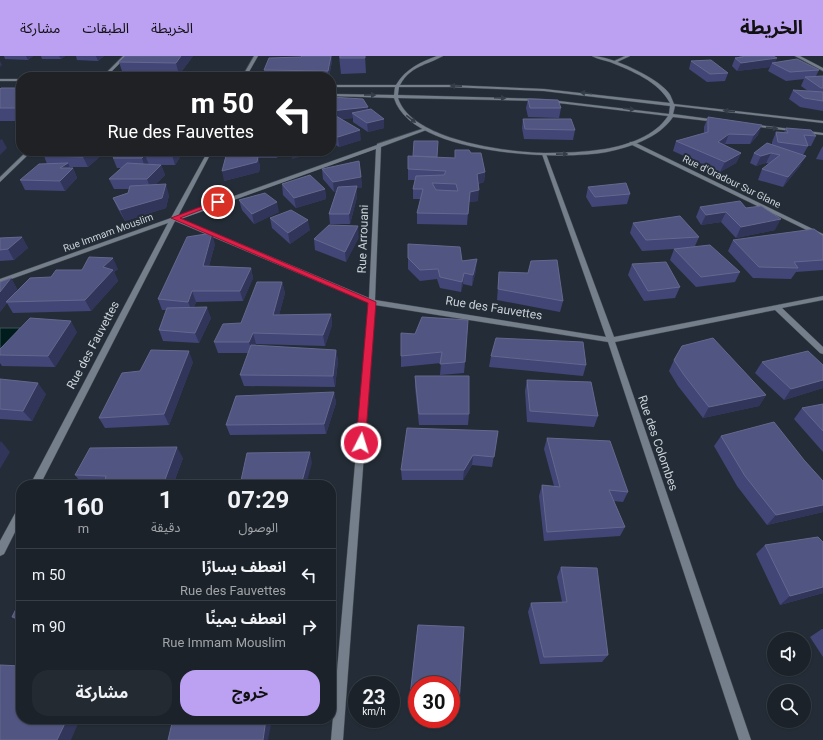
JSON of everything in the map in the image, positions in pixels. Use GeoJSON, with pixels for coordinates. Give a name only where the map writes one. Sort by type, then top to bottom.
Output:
{"type":"FeatureCollection","features":[{"type":"Feature","properties":{"kind":"street"},"geometry":{"type":"LineString","coordinates":[[109,72],[125,56]]}},
{"type":"Feature","properties":{"kind":"street"},"geometry":{"type":"LineString","coordinates":[[247,72],[256,56]]}},
{"type":"Feature","properties":{"kind":"street"},"geometry":{"type":"LineString","coordinates":[[441,56],[426,61],[408,71],[396,86],[395,96],[397,104],[402,112],[426,129],[474,146],[513,152],[544,154],[587,152],[632,143],[658,130],[671,115],[671,104],[668,95],[650,78],[614,62],[594,56]]}},
{"type":"Feature","properties":{"kind":"street"},"geometry":{"type":"LineString","coordinates":[[614,62],[628,56]]}},
{"type":"Feature","properties":{"kind":"street"},"geometry":{"type":"LineString","coordinates":[[797,56],[823,70]]}},
{"type":"Feature","properties":{"kind":"street"},"geometry":{"type":"LineString","coordinates":[[0,80],[16,80]]}},
{"type":"Feature","properties":{"kind":"street"},"geometry":{"type":"LineString","coordinates":[[0,85],[16,85]]}},
{"type":"Feature","properties":{"kind":"street"},"geometry":{"type":"LineString","coordinates":[[336,86],[544,90],[823,122]]}},
{"type":"Feature","properties":{"kind":"street"},"geometry":{"type":"LineString","coordinates":[[336,95],[542,100],[724,122]]}},
{"type":"Feature","properties":{"kind":"street"},"geometry":{"type":"LineString","coordinates":[[747,124],[823,134]]}},
{"type":"Feature","properties":{"kind":"street","name":"Rue Immam Mouslim"},"geometry":{"type":"LineString","coordinates":[[0,281],[426,129]]}},
{"type":"Feature","properties":{"kind":"street","name":"Rue d'Oradour Sur Glane"},"geometry":{"type":"LineString","coordinates":[[632,143],[823,236]]}},
{"type":"Feature","properties":{"kind":"street","name":"Rue Arrouani"},"geometry":{"type":"LineString","coordinates":[[337,740],[372,302],[379,145]]}},
{"type":"Feature","properties":{"kind":"street","name":"Rue des Colombes"},"geometry":{"type":"LineString","coordinates":[[544,154],[610,340],[745,740]]}},
{"type":"Feature","properties":{"kind":"street"},"geometry":{"type":"LineString","coordinates":[[0,180],[25,156]]}},
{"type":"Feature","properties":{"kind":"street","name":"Rue des Fauvettes"},"geometry":{"type":"LineString","coordinates":[[38,480],[207,156]]}},
{"type":"Feature","properties":{"kind":"street","name":"Rue des Fauvettes"},"geometry":{"type":"LineString","coordinates":[[174,218],[372,302],[610,340],[823,298]]}},
{"type":"Feature","properties":{"kind":"street"},"geometry":{"type":"LineString","coordinates":[[777,308],[823,351]]}},
{"type":"Feature","properties":{"kind":"street"},"geometry":{"type":"LineString","coordinates":[[0,551],[16,521]]}},
{"type":"Feature","properties":{"kind":"shaded area"},"geometry":{"type":"Polygon","coordinates":[[[0,328],[20,328],[0,355],[0,328]]]}},
{"type":"Feature","properties":{"kind":"building"},"geometry":{"type":"Polygon","coordinates":[[[125,56],[181,56],[176,63],[119,62],[125,56]]]}},
{"type":"Feature","properties":{"kind":"building"},"geometry":{"type":"Polygon","coordinates":[[[331,56],[328,71],[264,70],[269,58],[331,56]]]}},
{"type":"Feature","properties":{"kind":"building"},"geometry":{"type":"Polygon","coordinates":[[[340,56],[365,56],[365,58],[340,58],[340,56]]]}},
{"type":"Feature","properties":{"kind":"building"},"geometry":{"type":"Polygon","coordinates":[[[743,56],[773,56],[777,58],[741,63],[735,58],[743,56]]]}},
{"type":"Feature","properties":{"kind":"building"},"geometry":{"type":"Polygon","coordinates":[[[797,59],[819,70],[790,72],[772,63],[797,59]]]}},
{"type":"Feature","properties":{"kind":"building"},"geometry":{"type":"Polygon","coordinates":[[[711,60],[728,73],[710,74],[691,61],[711,60]]]}},
{"type":"Feature","properties":{"kind":"building"},"geometry":{"type":"Polygon","coordinates":[[[823,76],[823,88],[805,77],[823,76]]]}},
{"type":"Feature","properties":{"kind":"building"},"geometry":{"type":"Polygon","coordinates":[[[16,88],[16,108],[0,108],[0,89],[16,88]]]}},
{"type":"Feature","properties":{"kind":"building"},"geometry":{"type":"Polygon","coordinates":[[[793,90],[823,92],[823,101],[804,98],[793,90]]]}},
{"type":"Feature","properties":{"kind":"building"},"geometry":{"type":"Polygon","coordinates":[[[336,97],[363,99],[368,107],[336,110],[336,97]]]}},
{"type":"Feature","properties":{"kind":"building"},"geometry":{"type":"Polygon","coordinates":[[[528,99],[558,100],[561,108],[530,108],[528,99]]]}},
{"type":"Feature","properties":{"kind":"building"},"geometry":{"type":"Polygon","coordinates":[[[371,109],[384,119],[367,123],[352,113],[371,109]]]}},
{"type":"Feature","properties":{"kind":"building"},"geometry":{"type":"Polygon","coordinates":[[[336,116],[360,130],[338,137],[336,136],[336,116]]]}},
{"type":"Feature","properties":{"kind":"building"},"geometry":{"type":"Polygon","coordinates":[[[708,117],[762,125],[754,135],[729,134],[718,142],[741,153],[725,162],[676,141],[708,132],[708,117]]]}},
{"type":"Feature","properties":{"kind":"building"},"geometry":{"type":"Polygon","coordinates":[[[523,119],[571,119],[575,130],[525,129],[523,119]]]}},
{"type":"Feature","properties":{"kind":"building"},"geometry":{"type":"Polygon","coordinates":[[[786,128],[811,130],[816,136],[804,135],[808,146],[778,142],[776,132],[788,133],[786,128]]]}},
{"type":"Feature","properties":{"kind":"building"},"geometry":{"type":"Polygon","coordinates":[[[414,141],[438,141],[437,157],[413,156],[414,141]]]}},
{"type":"Feature","properties":{"kind":"building"},"geometry":{"type":"Polygon","coordinates":[[[767,143],[806,156],[788,177],[762,169],[780,155],[771,153],[761,156],[754,153],[767,143]]]}},
{"type":"Feature","properties":{"kind":"building"},"geometry":{"type":"Polygon","coordinates":[[[455,150],[469,150],[471,153],[481,153],[485,172],[477,174],[479,190],[470,192],[468,214],[417,213],[423,189],[413,189],[416,176],[444,175],[446,171],[408,169],[408,156],[455,158],[455,150]],[[432,183],[436,190],[458,191],[456,184],[432,183]]]}},
{"type":"Feature","properties":{"kind":"building"},"geometry":{"type":"Polygon","coordinates":[[[44,156],[84,156],[83,157],[44,156]]]}},
{"type":"Feature","properties":{"kind":"building"},"geometry":{"type":"Polygon","coordinates":[[[115,156],[144,156],[142,158],[113,158],[115,156]]]}},
{"type":"Feature","properties":{"kind":"building"},"geometry":{"type":"Polygon","coordinates":[[[226,156],[258,157],[257,162],[222,171],[226,156]]]}},
{"type":"Feature","properties":{"kind":"building"},"geometry":{"type":"Polygon","coordinates":[[[359,161],[361,177],[333,182],[322,169],[359,161]]]}},
{"type":"Feature","properties":{"kind":"building"},"geometry":{"type":"Polygon","coordinates":[[[68,163],[60,168],[73,168],[60,181],[20,180],[39,164],[68,163]]]}},
{"type":"Feature","properties":{"kind":"building"},"geometry":{"type":"Polygon","coordinates":[[[127,163],[161,165],[147,179],[109,179],[127,163]]]}},
{"type":"Feature","properties":{"kind":"building"},"geometry":{"type":"Polygon","coordinates":[[[310,175],[325,189],[294,198],[282,184],[310,175]]]}},
{"type":"Feature","properties":{"kind":"building"},"geometry":{"type":"Polygon","coordinates":[[[626,183],[630,194],[595,197],[588,187],[626,183]]]}},
{"type":"Feature","properties":{"kind":"building"},"geometry":{"type":"Polygon","coordinates":[[[166,184],[162,198],[120,210],[113,198],[128,193],[130,186],[166,184]]]}},
{"type":"Feature","properties":{"kind":"building"},"geometry":{"type":"Polygon","coordinates":[[[357,186],[349,214],[329,214],[338,187],[357,186]]]}},
{"type":"Feature","properties":{"kind":"building"},"geometry":{"type":"Polygon","coordinates":[[[265,193],[277,202],[252,214],[239,200],[265,193]]]}},
{"type":"Feature","properties":{"kind":"building"},"geometry":{"type":"Polygon","coordinates":[[[740,201],[746,208],[761,206],[781,219],[741,227],[726,212],[706,215],[700,207],[740,201]]]}},
{"type":"Feature","properties":{"kind":"building"},"geometry":{"type":"Polygon","coordinates":[[[291,210],[308,220],[288,233],[270,218],[291,210]]]}},
{"type":"Feature","properties":{"kind":"building"},"geometry":{"type":"Polygon","coordinates":[[[680,216],[699,237],[646,240],[633,223],[680,216]]]}},
{"type":"Feature","properties":{"kind":"building"},"geometry":{"type":"Polygon","coordinates":[[[329,225],[358,226],[345,252],[314,239],[329,225]]]}},
{"type":"Feature","properties":{"kind":"building"},"geometry":{"type":"Polygon","coordinates":[[[814,229],[823,236],[823,260],[794,262],[798,268],[759,267],[733,240],[814,229]]]}},
{"type":"Feature","properties":{"kind":"building"},"geometry":{"type":"Polygon","coordinates":[[[212,233],[203,266],[251,268],[240,291],[192,291],[188,302],[158,299],[187,237],[212,233]]]}},
{"type":"Feature","properties":{"kind":"building"},"geometry":{"type":"Polygon","coordinates":[[[22,237],[8,249],[0,250],[0,238],[22,237]]]}},
{"type":"Feature","properties":{"kind":"building"},"geometry":{"type":"Polygon","coordinates":[[[408,244],[460,247],[462,261],[477,259],[473,275],[464,273],[462,282],[440,277],[438,269],[420,270],[408,258],[408,244]]]}},
{"type":"Feature","properties":{"kind":"building"},"geometry":{"type":"Polygon","coordinates":[[[710,245],[740,272],[701,277],[674,249],[710,245]]]}},
{"type":"Feature","properties":{"kind":"building"},"geometry":{"type":"Polygon","coordinates":[[[89,257],[113,258],[103,267],[113,270],[85,300],[6,302],[30,278],[51,277],[56,270],[82,270],[89,257]]]}},
{"type":"Feature","properties":{"kind":"building"},"geometry":{"type":"Polygon","coordinates":[[[557,260],[563,301],[498,289],[499,272],[528,273],[531,261],[557,260]]]}},
{"type":"Feature","properties":{"kind":"building"},"geometry":{"type":"Polygon","coordinates":[[[666,262],[680,287],[648,291],[632,264],[666,262]]]}},
{"type":"Feature","properties":{"kind":"building"},"geometry":{"type":"Polygon","coordinates":[[[11,278],[0,292],[0,282],[11,278]]]}},
{"type":"Feature","properties":{"kind":"building"},"geometry":{"type":"Polygon","coordinates":[[[257,282],[282,282],[273,315],[331,314],[323,335],[253,333],[249,342],[214,342],[223,324],[241,323],[257,282]]]}},
{"type":"Feature","properties":{"kind":"building"},"geometry":{"type":"Polygon","coordinates":[[[207,307],[195,333],[159,330],[167,308],[207,307]]]}},
{"type":"Feature","properties":{"kind":"building"},"geometry":{"type":"Polygon","coordinates":[[[422,317],[468,320],[465,362],[440,364],[442,352],[401,356],[401,333],[415,334],[422,317]]]}},
{"type":"Feature","properties":{"kind":"building"},"geometry":{"type":"Polygon","coordinates":[[[30,318],[71,321],[48,356],[0,355],[0,349],[30,318]]]}},
{"type":"Feature","properties":{"kind":"building"},"geometry":{"type":"Polygon","coordinates":[[[496,338],[583,342],[586,365],[491,356],[496,338]]]}},
{"type":"Feature","properties":{"kind":"building"},"geometry":{"type":"Polygon","coordinates":[[[713,338],[766,395],[709,407],[674,360],[682,346],[713,338]]]}},
{"type":"Feature","properties":{"kind":"building"},"geometry":{"type":"Polygon","coordinates":[[[251,345],[336,350],[333,376],[240,375],[251,345]]]}},
{"type":"Feature","properties":{"kind":"building"},"geometry":{"type":"Polygon","coordinates":[[[151,350],[189,351],[164,414],[99,418],[122,373],[140,371],[151,350]]]}},
{"type":"Feature","properties":{"kind":"building"},"geometry":{"type":"Polygon","coordinates":[[[808,351],[823,365],[823,380],[791,389],[762,362],[808,351]]]}},
{"type":"Feature","properties":{"kind":"building"},"geometry":{"type":"Polygon","coordinates":[[[415,376],[469,376],[469,414],[419,414],[415,376]]]}},
{"type":"Feature","properties":{"kind":"building"},"geometry":{"type":"Polygon","coordinates":[[[0,379],[38,383],[23,411],[0,409],[0,379]]]}},
{"type":"Feature","properties":{"kind":"building"},"geometry":{"type":"Polygon","coordinates":[[[527,380],[591,382],[598,416],[530,411],[527,380]]]}},
{"type":"Feature","properties":{"kind":"building"},"geometry":{"type":"Polygon","coordinates":[[[334,392],[324,424],[226,425],[236,396],[334,392]]]}},
{"type":"Feature","properties":{"kind":"building"},"geometry":{"type":"Polygon","coordinates":[[[823,404],[823,431],[802,408],[823,404]]]}},
{"type":"Feature","properties":{"kind":"building"},"geometry":{"type":"Polygon","coordinates":[[[774,422],[823,481],[823,505],[776,515],[745,476],[721,436],[774,422]]]}},
{"type":"Feature","properties":{"kind":"building"},"geometry":{"type":"Polygon","coordinates":[[[407,428],[498,431],[494,457],[473,455],[464,470],[401,470],[407,428]]]}},
{"type":"Feature","properties":{"kind":"building"},"geometry":{"type":"Polygon","coordinates":[[[547,438],[610,441],[628,492],[609,490],[625,527],[547,532],[542,485],[560,487],[547,438]]]}},
{"type":"Feature","properties":{"kind":"building"},"geometry":{"type":"Polygon","coordinates":[[[177,447],[165,480],[105,480],[106,476],[75,475],[90,448],[177,447]]]}},
{"type":"Feature","properties":{"kind":"building"},"geometry":{"type":"Polygon","coordinates":[[[310,452],[302,480],[241,480],[247,453],[310,452]]]}},
{"type":"Feature","properties":{"kind":"building"},"geometry":{"type":"Polygon","coordinates":[[[818,537],[823,542],[823,587],[790,596],[765,545],[818,537]]]}},
{"type":"Feature","properties":{"kind":"building"},"geometry":{"type":"Polygon","coordinates":[[[561,567],[597,568],[608,655],[544,657],[531,603],[567,602],[561,567]]]}},
{"type":"Feature","properties":{"kind":"building"},"geometry":{"type":"Polygon","coordinates":[[[16,609],[16,617],[12,617],[16,609]]]}},
{"type":"Feature","properties":{"kind":"building"},"geometry":{"type":"Polygon","coordinates":[[[418,625],[464,627],[460,688],[460,676],[412,676],[418,625]]]}},
{"type":"Feature","properties":{"kind":"building"},"geometry":{"type":"Polygon","coordinates":[[[0,665],[16,666],[16,724],[65,724],[57,740],[0,740],[0,665]]]}},
{"type":"Feature","properties":{"kind":"building"},"geometry":{"type":"Polygon","coordinates":[[[172,724],[265,724],[263,740],[168,740],[172,724]]]}},
{"type":"Feature","properties":{"kind":"route"},"geometry":{"type":"LineString","coordinates":[[218,202],[174,218],[372,302],[361,443]]}}]}
